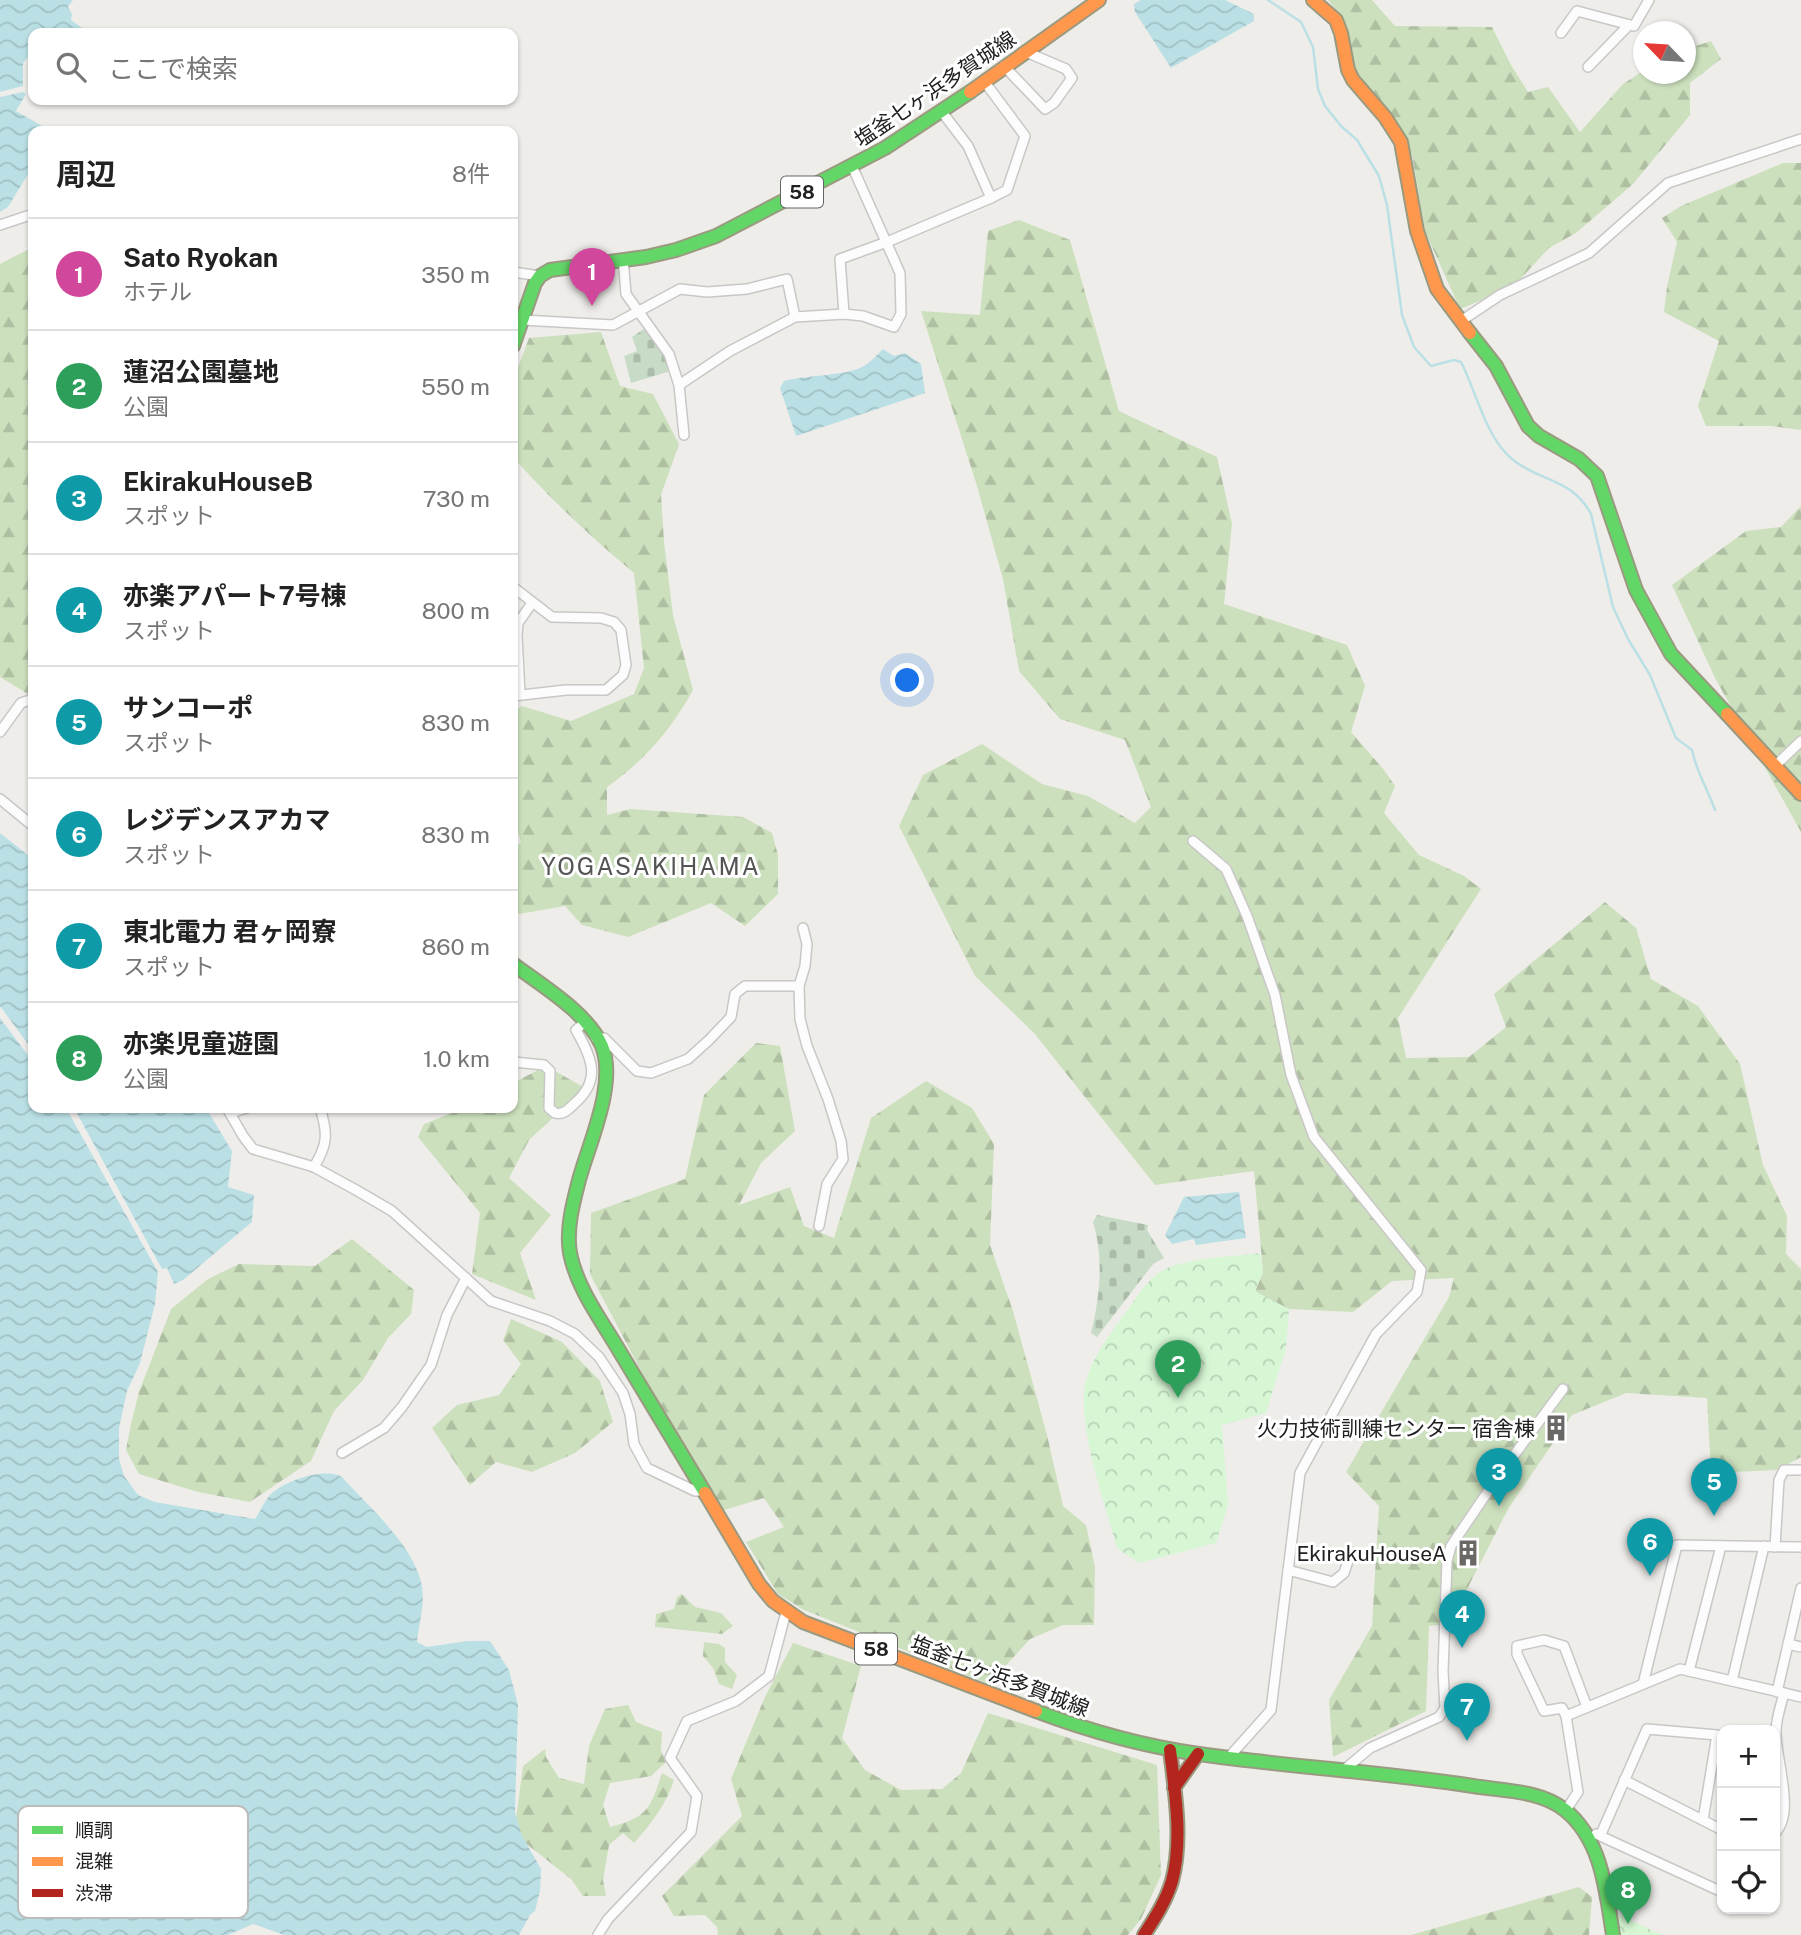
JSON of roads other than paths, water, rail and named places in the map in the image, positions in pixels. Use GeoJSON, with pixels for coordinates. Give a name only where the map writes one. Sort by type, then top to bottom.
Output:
{"type":"FeatureCollection","features":[{"type":"Feature","properties":{"kind":"main road","name":"塩釜七ヶ浜多賀城線"},"geometry":{"type":"LineString","coordinates":[[540,276],[550,270],[676,250],[716,236],[852,166],[942,112],[1099,0]]}},
{"type":"Feature","properties":{"kind":"main road"},"geometry":{"type":"LineString","coordinates":[[1313,0],[1336,20],[1353,80],[1385,117],[1401,142],[1411,203],[1424,256],[1437,289],[1496,366],[1518,412],[1528,426],[1539,436],[1579,459],[1597,477],[1636,590],[1664,645],[1801,794]]}},
{"type":"Feature","properties":{"kind":"main road"},"geometry":{"type":"LineString","coordinates":[[518,332],[540,276]]}},
{"type":"Feature","properties":{"kind":"main road","name":"塩釜七ヶ浜多賀城線"},"geometry":{"type":"LineString","coordinates":[[518,968],[585,1022],[602,1048],[605,1060],[604,1086],[573,1199],[569,1224],[571,1255],[576,1273],[589,1300],[702,1491],[759,1584],[773,1601],[803,1622],[1120,1741],[1198,1754],[1345,1769],[1531,1793],[1544,1797],[1566,1810],[1587,1833],[1600,1863],[1613,1935]]}},
{"type":"Feature","properties":{"kind":"main road"},"geometry":{"type":"LineString","coordinates":[[1144,1935],[1153,1922],[1172,1878],[1176,1817],[1170,1750]]}},
{"type":"Feature","properties":{"kind":"main road"},"geometry":{"type":"LineString","coordinates":[[1174,1788],[1198,1754]]}},
{"type":"Feature","properties":{"kind":"street"},"geometry":{"type":"LineString","coordinates":[[1561,33],[1577,10],[1634,26],[1649,0]]}},
{"type":"Feature","properties":{"kind":"street"},"geometry":{"type":"LineString","coordinates":[[1588,67],[1629,25]]}},
{"type":"Feature","properties":{"kind":"street"},"geometry":{"type":"LineString","coordinates":[[1004,66],[1045,109],[1054,103],[1072,78],[1066,69],[1026,52]]}},
{"type":"Feature","properties":{"kind":"street"},"geometry":{"type":"LineString","coordinates":[[844,314],[840,258],[887,243],[1007,190],[1025,136],[984,81]]}},
{"type":"Feature","properties":{"kind":"street"},"geometry":{"type":"LineString","coordinates":[[942,112],[968,146],[991,198]]}},
{"type":"Feature","properties":{"kind":"street"},"geometry":{"type":"LineString","coordinates":[[1461,321],[1500,295],[1588,253],[1668,183],[1801,139]]}},
{"type":"Feature","properties":{"kind":"street"},"geometry":{"type":"LineString","coordinates":[[679,385],[730,351],[795,317],[844,314],[863,316],[894,327],[901,314],[900,273],[852,166]]}},
{"type":"Feature","properties":{"kind":"street"},"geometry":{"type":"LineString","coordinates":[[0,225],[28,216]]}},
{"type":"Feature","properties":{"kind":"street"},"geometry":{"type":"LineString","coordinates":[[623,259],[626,294],[669,354],[679,385],[684,435]]}},
{"type":"Feature","properties":{"kind":"street"},"geometry":{"type":"LineString","coordinates":[[518,273],[540,276]]}},
{"type":"Feature","properties":{"kind":"street"},"geometry":{"type":"LineString","coordinates":[[522,320],[613,325],[680,289],[719,292],[747,289],[787,279],[795,317]]}},
{"type":"Feature","properties":{"kind":"street"},"geometry":{"type":"LineString","coordinates":[[518,591],[552,617],[601,618],[614,622],[621,629],[626,665],[624,675],[606,690],[566,690],[518,695]]}},
{"type":"Feature","properties":{"kind":"street"},"geometry":{"type":"LineString","coordinates":[[518,629],[532,604]]}},
{"type":"Feature","properties":{"kind":"street"},"geometry":{"type":"LineString","coordinates":[[0,732],[21,703],[28,701]]}},
{"type":"Feature","properties":{"kind":"street"},"geometry":{"type":"LineString","coordinates":[[1775,766],[1801,741]]}},
{"type":"Feature","properties":{"kind":"street"},"geometry":{"type":"LineString","coordinates":[[0,799],[28,822]]}},
{"type":"Feature","properties":{"kind":"street"},"geometry":{"type":"LineString","coordinates":[[1193,841],[1226,869],[1247,916],[1275,995],[1291,1075],[1314,1138],[1421,1270],[1418,1292],[1376,1334],[1300,1473],[1271,1710],[1230,1756]]}},
{"type":"Feature","properties":{"kind":"street"},"geometry":{"type":"LineString","coordinates":[[803,928],[807,944],[805,966],[799,986],[800,1019],[841,1141],[843,1159],[827,1184],[818,1226]]}},
{"type":"Feature","properties":{"kind":"street"},"geometry":{"type":"LineString","coordinates":[[596,1038],[604,1038],[637,1071],[650,1073],[688,1059],[709,1040],[731,1017],[735,994],[746,986],[799,986]]}},
{"type":"Feature","properties":{"kind":"street"},"geometry":{"type":"LineString","coordinates":[[518,1062],[544,1065],[550,1071],[549,1108],[555,1114],[564,1112],[578,1101],[592,1080],[592,1066],[587,1049],[576,1030],[585,1022]]}},
{"type":"Feature","properties":{"kind":"street"},"geometry":{"type":"LineString","coordinates":[[231,1113],[253,1149],[314,1167],[392,1211],[491,1301],[562,1326],[588,1345],[624,1393],[634,1444],[647,1468],[695,1491],[702,1491]]}},
{"type":"Feature","properties":{"kind":"street"},"geometry":{"type":"LineString","coordinates":[[314,1167],[325,1149],[321,1113]]}},
{"type":"Feature","properties":{"kind":"street"},"geometry":{"type":"LineString","coordinates":[[342,1453],[384,1428],[402,1407],[431,1365],[447,1315],[466,1278]]}},
{"type":"Feature","properties":{"kind":"street"},"geometry":{"type":"LineString","coordinates":[[1345,1769],[1370,1748],[1439,1717],[1445,1708],[1443,1671],[1447,1561],[1451,1546],[1563,1389]]}},
{"type":"Feature","properties":{"kind":"street"},"geometry":{"type":"LineString","coordinates":[[1775,1547],[1779,1480],[1784,1470],[1801,1470]]}},
{"type":"Feature","properties":{"kind":"street"},"geometry":{"type":"LineString","coordinates":[[1643,1684],[1677,1545],[1801,1547]]}},
{"type":"Feature","properties":{"kind":"street"},"geometry":{"type":"LineString","coordinates":[[1689,1671],[1721,1546]]}},
{"type":"Feature","properties":{"kind":"street"},"geometry":{"type":"LineString","coordinates":[[1731,1681],[1764,1546]]}},
{"type":"Feature","properties":{"kind":"street"},"geometry":{"type":"LineString","coordinates":[[1288,1570],[1333,1582],[1344,1573],[1351,1552]]}},
{"type":"Feature","properties":{"kind":"street"},"geometry":{"type":"LineString","coordinates":[[1780,1828],[1784,1807],[1776,1731],[1788,1644],[1801,1588]]}},
{"type":"Feature","properties":{"kind":"street"},"geometry":{"type":"LineString","coordinates":[[598,1935],[608,1919],[691,1832],[697,1796],[670,1758],[687,1721],[736,1701],[769,1676],[786,1612]]}},
{"type":"Feature","properties":{"kind":"street"},"geometry":{"type":"LineString","coordinates":[[1566,1810],[1578,1792],[1566,1716],[1562,1708],[1544,1711],[1517,1654],[1517,1646],[1545,1640],[1564,1646],[1587,1707]]}},
{"type":"Feature","properties":{"kind":"street"},"geometry":{"type":"LineString","coordinates":[[1788,1644],[1801,1647]]}},
{"type":"Feature","properties":{"kind":"street"},"geometry":{"type":"LineString","coordinates":[[1566,1716],[1679,1669],[1801,1697]]}},
{"type":"Feature","properties":{"kind":"street"},"geometry":{"type":"LineString","coordinates":[[1601,1834],[1647,1729],[1717,1735],[1703,1820]]}},
{"type":"Feature","properties":{"kind":"street"},"geometry":{"type":"LineString","coordinates":[[1624,1780],[1717,1827]]}},
{"type":"Feature","properties":{"kind":"street"},"geometry":{"type":"LineString","coordinates":[[1587,1833],[1601,1834],[1717,1890]]}},
{"type":"Feature","properties":{"kind":"water"},"geometry":{"type":"Polygon","coordinates":[[[0,0],[73,0],[68,7],[72,14],[71,20],[82,28],[28,28],[28,57],[23,63],[23,86],[0,92],[0,0]]]}},
{"type":"Feature","properties":{"kind":"water"},"geometry":{"type":"Polygon","coordinates":[[[1141,0],[1225,0],[1254,14],[1254,21],[1171,68],[1135,12],[1134,4],[1141,0]]]}},
{"type":"Feature","properties":{"kind":"water"},"geometry":{"type":"Polygon","coordinates":[[[23,92],[26,94],[16,111],[42,126],[28,126],[28,174],[8,207],[0,212],[0,97],[23,92]]]}},
{"type":"Feature","properties":{"kind":"water"},"geometry":{"type":"Polygon","coordinates":[[[883,349],[894,356],[905,353],[921,364],[925,393],[796,436],[780,388],[784,381],[855,370],[868,363],[883,349]]]}},
{"type":"Feature","properties":{"kind":"water"},"geometry":{"type":"Polygon","coordinates":[[[0,833],[28,855],[28,1044],[0,1006],[0,833]]]}},
{"type":"Feature","properties":{"kind":"water"},"geometry":{"type":"Polygon","coordinates":[[[0,1018],[28,1055],[28,1113],[69,1113],[158,1272],[155,1304],[140,1363],[127,1391],[119,1428],[119,1459],[124,1476],[138,1495],[155,1502],[255,1519],[270,1495],[285,1485],[315,1475],[334,1474],[342,1477],[388,1526],[416,1568],[423,1597],[417,1642],[427,1647],[467,1641],[490,1641],[509,1670],[518,1705],[515,1812],[522,1836],[541,1869],[540,1891],[535,1911],[519,1935],[284,1935],[253,1924],[228,1935],[0,1935],[0,1018]]]}},
{"type":"Feature","properties":{"kind":"water"},"geometry":{"type":"Polygon","coordinates":[[[77,1113],[209,1113],[232,1151],[228,1187],[254,1195],[252,1222],[183,1280],[174,1284],[167,1268],[162,1269],[77,1113]]]}},
{"type":"Feature","properties":{"kind":"water"},"geometry":{"type":"Polygon","coordinates":[[[1239,1192],[1246,1238],[1196,1245],[1194,1239],[1172,1244],[1165,1235],[1184,1197],[1239,1192]]]}},
{"type":"Feature","properties":{"kind":"waterway"},"geometry":{"type":"LineString","coordinates":[[1268,0],[1301,22],[1313,47],[1318,89],[1325,106],[1357,140],[1379,176],[1387,205],[1402,315],[1414,347],[1431,366],[1454,360],[1461,362],[1488,427],[1503,450],[1522,466],[1574,493],[1591,514],[1613,607],[1628,639],[1650,675],[1676,738],[1692,750],[1715,810]]}},
{"type":"Feature","properties":{"kind":"place","name":"Sato Ryokan"},"geometry":{"type":"Point","coordinates":[592,306]}},
{"type":"Feature","properties":{"kind":"place","name":"蓮沼公園墓地"},"geometry":{"type":"Point","coordinates":[1178,1398]}},
{"type":"Feature","properties":{"kind":"place","name":"火力技術訓練センター 宿舎棟"},"geometry":{"type":"Point","coordinates":[1556,1428]}},
{"type":"Feature","properties":{"kind":"place","name":"EkirakuHouseB"},"geometry":{"type":"Point","coordinates":[1499,1506]}},
{"type":"Feature","properties":{"kind":"place","name":"サンコーポ"},"geometry":{"type":"Point","coordinates":[1714,1516]}},
{"type":"Feature","properties":{"kind":"place","name":"EkirakuHouseA"},"geometry":{"type":"Point","coordinates":[1468,1553]}},
{"type":"Feature","properties":{"kind":"place","name":"レジデンスアカマ"},"geometry":{"type":"Point","coordinates":[1650,1576]}},
{"type":"Feature","properties":{"kind":"place","name":"亦楽アパート7号棟"},"geometry":{"type":"Point","coordinates":[1462,1648]}},
{"type":"Feature","properties":{"kind":"place","name":"東北電力 君ヶ岡寮"},"geometry":{"type":"Point","coordinates":[1467,1741]}},
{"type":"Feature","properties":{"kind":"place","name":"亦楽児童遊園"},"geometry":{"type":"Point","coordinates":[1628,1924]}},
{"type":"Feature","properties":{"kind":"district","name":"YOGASAKIHAMA"},"geometry":{"type":"Point","coordinates":[651,866]}}]}
